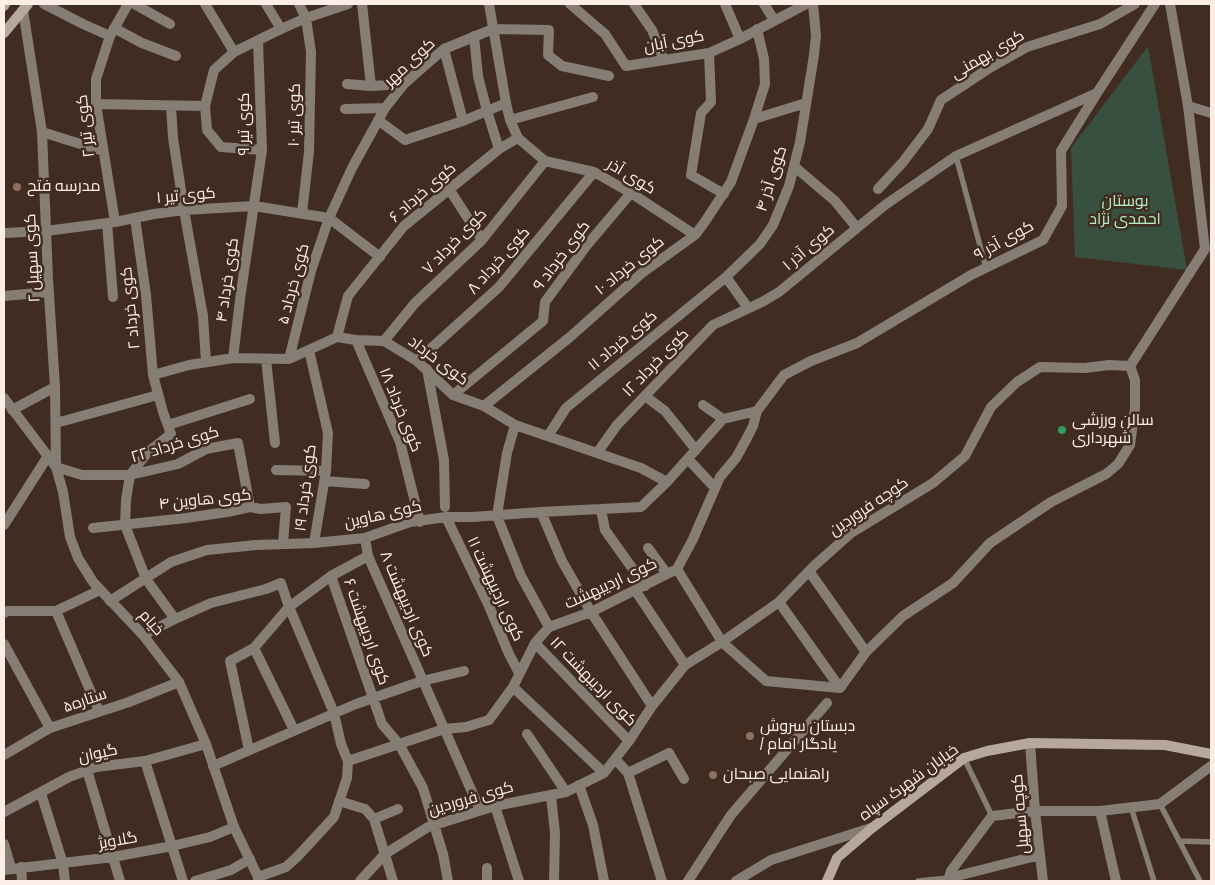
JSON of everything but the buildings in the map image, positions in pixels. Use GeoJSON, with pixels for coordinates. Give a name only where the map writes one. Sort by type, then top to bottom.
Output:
{"type":"FeatureCollection","features":[{"type":"Feature","properties":{"kind":"main road"},"geometry":{"type":"LineString","coordinates":[[4,33],[25,7]]}},
{"type":"Feature","properties":{"kind":"main road","name":"خیابان شهرک سپاه"},"geometry":{"type":"LineString","coordinates":[[827,881],[837,858],[872,828],[964,758],[987,751],[1030,743],[1165,745],[1211,754]]}},
{"type":"Feature","properties":{"kind":"street"},"geometry":{"type":"LineString","coordinates":[[44,4],[83,24],[112,32],[176,56]]}},
{"type":"Feature","properties":{"kind":"street","name":"کوی تیر ۲"},"geometry":{"type":"LineString","coordinates":[[113,297],[111,222],[96,104],[96,79],[112,32],[128,4]]}},
{"type":"Feature","properties":{"kind":"street"},"geometry":{"type":"LineString","coordinates":[[134,4],[170,24]]}},
{"type":"Feature","properties":{"kind":"street"},"geometry":{"type":"LineString","coordinates":[[205,4],[234,52]]}},
{"type":"Feature","properties":{"kind":"street"},"geometry":{"type":"LineString","coordinates":[[266,4],[281,29]]}},
{"type":"Feature","properties":{"kind":"street","name":"کوی تیر ۱۰"},"geometry":{"type":"LineString","coordinates":[[299,4],[306,18],[311,52],[309,152],[302,213]]}},
{"type":"Feature","properties":{"kind":"street"},"geometry":{"type":"LineString","coordinates":[[262,150],[221,147],[207,130],[205,106],[214,70],[234,52],[306,18],[348,4]]}},
{"type":"Feature","properties":{"kind":"street"},"geometry":{"type":"LineString","coordinates":[[362,4],[371,86]]}},
{"type":"Feature","properties":{"kind":"street"},"geometry":{"type":"LineString","coordinates":[[489,4],[510,120],[518,138],[544,160]]}},
{"type":"Feature","properties":{"kind":"street","name":"کوی آبان"},"geometry":{"type":"LineString","coordinates":[[570,4],[604,34],[626,66],[708,52],[740,39],[806,4]]}},
{"type":"Feature","properties":{"kind":"street"},"geometry":{"type":"LineString","coordinates":[[634,4],[652,30],[664,60]]}},
{"type":"Feature","properties":{"kind":"street"},"geometry":{"type":"LineString","coordinates":[[725,4],[740,39]]}},
{"type":"Feature","properties":{"kind":"street"},"geometry":{"type":"LineString","coordinates":[[764,4],[774,20]]}},
{"type":"Feature","properties":{"kind":"street","name":"کوی آذر ۴"},"geometry":{"type":"LineString","coordinates":[[726,277],[760,244],[773,225],[795,167],[814,55],[816,36],[814,4]]}},
{"type":"Feature","properties":{"kind":"street","name":"کوی بهمنی"},"geometry":{"type":"LineString","coordinates":[[878,190],[903,162],[928,129],[940,100],[988,69],[1027,47],[1100,24],[1135,4]]}},
{"type":"Feature","properties":{"kind":"street","name":"کوی آذر ۹"},"geometry":{"type":"LineString","coordinates":[[756,410],[784,375],[811,361],[857,343],[912,309],[986,268],[1044,240],[1062,206],[1061,151],[1096,93],[1156,4]]}},
{"type":"Feature","properties":{"kind":"street"},"geometry":{"type":"LineString","coordinates":[[840,688],[866,652],[903,616],[953,583],[990,543],[1051,502],[1106,474],[1118,464],[1130,445],[1135,408],[1136,380],[1130,366],[1205,249],[1188,106],[1170,4]]}},
{"type":"Feature","properties":{"kind":"street","name":"کوی سهیل ۲"},"geometry":{"type":"LineString","coordinates":[[25,7],[42,132],[49,292],[56,387],[56,467]]}},
{"type":"Feature","properties":{"kind":"street","name":"کوی خرداد ۱۰"},"geometry":{"type":"LineString","coordinates":[[484,406],[570,337],[642,273],[695,234],[724,194],[731,182],[765,84],[764,58],[757,29]]}},
{"type":"Feature","properties":{"kind":"street","name":"کوی مهر"},"geometry":{"type":"LineString","coordinates":[[329,218],[352,168],[385,108],[404,84],[444,50],[474,36],[493,30],[548,30],[548,55],[562,66],[610,76]]}},
{"type":"Feature","properties":{"kind":"street"},"geometry":{"type":"LineString","coordinates":[[474,36],[478,76],[486,111],[500,149]]}},
{"type":"Feature","properties":{"kind":"street","name":"کوی تیر ۹"},"geometry":{"type":"LineString","coordinates":[[254,206],[262,150],[258,41]]}},
{"type":"Feature","properties":{"kind":"street"},"geometry":{"type":"LineString","coordinates":[[444,50],[463,121]]}},
{"type":"Feature","properties":{"kind":"street"},"geometry":{"type":"LineString","coordinates":[[708,52],[711,102],[701,113],[691,174],[724,194]]}},
{"type":"Feature","properties":{"kind":"street"},"geometry":{"type":"LineString","coordinates":[[347,84],[371,86],[404,84]]}},
{"type":"Feature","properties":{"kind":"street","name":"کوی آذر ۱"},"geometry":{"type":"LineString","coordinates":[[748,308],[779,292],[885,205],[956,156],[1096,93]]}},
{"type":"Feature","properties":{"kind":"street"},"geometry":{"type":"LineString","coordinates":[[510,120],[593,97]]}},
{"type":"Feature","properties":{"kind":"street"},"geometry":{"type":"LineString","coordinates":[[378,120],[405,140],[463,121],[506,103]]}},
{"type":"Feature","properties":{"kind":"street"},"geometry":{"type":"LineString","coordinates":[[754,119],[806,103]]}},
{"type":"Feature","properties":{"kind":"street"},"geometry":{"type":"LineString","coordinates":[[96,104],[205,106]]}},
{"type":"Feature","properties":{"kind":"street"},"geometry":{"type":"LineString","coordinates":[[170,106],[184,210],[203,316],[206,362]]}},
{"type":"Feature","properties":{"kind":"street"},"geometry":{"type":"LineString","coordinates":[[1188,106],[1211,114]]}},
{"type":"Feature","properties":{"kind":"street"},"geometry":{"type":"LineString","coordinates":[[345,110],[385,108]]}},
{"type":"Feature","properties":{"kind":"street"},"geometry":{"type":"LineString","coordinates":[[42,132],[103,151]]}},
{"type":"Feature","properties":{"kind":"street","name":"کوی خرداد ۶"},"geometry":{"type":"LineString","coordinates":[[337,337],[348,296],[404,226],[500,149],[518,138]]}},
{"type":"Feature","properties":{"kind":"street","name":"کوی آذر"},"geometry":{"type":"LineString","coordinates":[[544,160],[594,172],[695,234]]}},
{"type":"Feature","properties":{"kind":"street","name":"کوی خرداد ۷"},"geometry":{"type":"LineString","coordinates":[[384,341],[414,303],[482,240],[544,160]]}},
{"type":"Feature","properties":{"kind":"street"},"geometry":{"type":"LineString","coordinates":[[795,167],[835,201],[857,228]]}},
{"type":"Feature","properties":{"kind":"street","name":"کوی خرداد ۸"},"geometry":{"type":"LineString","coordinates":[[417,361],[499,287],[594,172]]}},
{"type":"Feature","properties":{"kind":"street"},"geometry":{"type":"LineString","coordinates":[[449,190],[482,240]]}},
{"type":"Feature","properties":{"kind":"street","name":"کوی خرداد ۹"},"geometry":{"type":"LineString","coordinates":[[453,395],[543,321],[545,302],[587,245],[631,193]]}},
{"type":"Feature","properties":{"kind":"street","name":"کوی تیر ۱"},"geometry":{"type":"LineString","coordinates":[[4,233],[111,222],[184,210],[254,206],[329,218]]}},
{"type":"Feature","properties":{"kind":"street","name":"کوی خرداد ۴"},"geometry":{"type":"LineString","coordinates":[[233,358],[254,206]]}},
{"type":"Feature","properties":{"kind":"street","name":"کوی خرداد ۲"},"geometry":{"type":"LineString","coordinates":[[135,218],[146,295],[153,375],[168,425]]}},
{"type":"Feature","properties":{"kind":"street"},"geometry":{"type":"LineString","coordinates":[[329,218],[380,257]]}},
{"type":"Feature","properties":{"kind":"street","name":"کوی خرداد ۵"},"geometry":{"type":"LineString","coordinates":[[289,359],[311,271],[329,218]]}},
{"type":"Feature","properties":{"kind":"street"},"geometry":{"type":"LineString","coordinates":[[726,277],[748,308]]}},
{"type":"Feature","properties":{"kind":"street","name":"کوی خرداد ۱۱"},"geometry":{"type":"LineString","coordinates":[[548,436],[566,408],[726,277]]}},
{"type":"Feature","properties":{"kind":"street"},"geometry":{"type":"LineString","coordinates":[[4,296],[49,292]]}},
{"type":"Feature","properties":{"kind":"street","name":"کوی خرداد ۱۲"},"geometry":{"type":"LineString","coordinates":[[597,453],[617,425],[713,325],[748,308]]}},
{"type":"Feature","properties":{"kind":"street"},"geometry":{"type":"LineString","coordinates":[[153,375],[206,362],[233,358],[289,359],[337,337]]}},
{"type":"Feature","properties":{"kind":"street","name":"کوی خرداد"},"geometry":{"type":"LineString","coordinates":[[337,337],[384,341],[417,361],[453,395],[484,406],[515,425],[642,468],[667,482]]}},
{"type":"Feature","properties":{"kind":"street","name":"کوی خرداد ۱۸"},"geometry":{"type":"LineString","coordinates":[[356,340],[400,442],[420,522]]}},
{"type":"Feature","properties":{"kind":"street","name":"کوی خرداد ۱۹"},"geometry":{"type":"LineString","coordinates":[[309,350],[328,433],[325,476],[314,543]]}},
{"type":"Feature","properties":{"kind":"street"},"geometry":{"type":"LineString","coordinates":[[266,359],[275,443]]}},
{"type":"Feature","properties":{"kind":"street","name":"کوچه فروردین"},"geometry":{"type":"LineString","coordinates":[[604,773],[684,665],[722,642],[779,602],[809,571],[851,533],[933,483],[965,456],[991,407],[1017,382],[1040,367],[1086,368],[1109,365],[1130,366]]}},
{"type":"Feature","properties":{"kind":"street"},"geometry":{"type":"LineString","coordinates":[[427,369],[444,460],[445,512]]}},
{"type":"Feature","properties":{"kind":"street"},"geometry":{"type":"LineString","coordinates":[[12,410],[56,387]]}},
{"type":"Feature","properties":{"kind":"street"},"geometry":{"type":"LineString","coordinates":[[56,423],[158,394]]}},
{"type":"Feature","properties":{"kind":"street"},"geometry":{"type":"LineString","coordinates":[[645,396],[665,411],[696,450]]}},
{"type":"Feature","properties":{"kind":"street","name":"خیام"},"geometry":{"type":"LineString","coordinates":[[4,398],[56,467],[63,492],[70,537],[78,558],[93,582],[143,636],[179,682],[206,744],[234,827],[259,880]]}},
{"type":"Feature","properties":{"kind":"street"},"geometry":{"type":"LineString","coordinates":[[175,619],[146,579],[125,525],[130,475],[148,452],[171,434],[168,425],[250,399]]}},
{"type":"Feature","properties":{"kind":"street"},"geometry":{"type":"LineString","coordinates":[[703,405],[723,419],[756,410]]}},
{"type":"Feature","properties":{"kind":"street","name":"کوی اردیبهشت"},"geometry":{"type":"LineString","coordinates":[[549,627],[591,612],[672,572],[693,539],[720,477],[744,445],[753,426],[756,410]]}},
{"type":"Feature","properties":{"kind":"street","name":"کوی هاوین"},"geometry":{"type":"LineString","coordinates":[[110,601],[171,562],[207,550],[283,542],[314,543],[365,538],[410,522],[420,522],[445,512],[541,512],[641,507],[667,482],[723,419]]}},
{"type":"Feature","properties":{"kind":"street"},"geometry":{"type":"LineString","coordinates":[[348,761],[444,729],[466,727],[489,720],[513,687],[536,643],[549,627],[521,576],[497,512],[507,453],[515,425]]}},
{"type":"Feature","properties":{"kind":"street","name":"کوی خرداد ۲۲"},"geometry":{"type":"LineString","coordinates":[[56,467],[82,475],[130,475],[178,464],[206,448],[238,443],[250,507]]}},
{"type":"Feature","properties":{"kind":"street"},"geometry":{"type":"LineString","coordinates":[[4,525],[48,456]]}},
{"type":"Feature","properties":{"kind":"street"},"geometry":{"type":"LineString","coordinates":[[688,459],[714,488]]}},
{"type":"Feature","properties":{"kind":"street"},"geometry":{"type":"LineString","coordinates":[[276,470],[325,476],[365,484]]}},
{"type":"Feature","properties":{"kind":"street","name":"کوی هاوین ۴"},"geometry":{"type":"LineString","coordinates":[[93,528],[228,512],[250,507],[261,509],[286,507],[283,542]]}},
{"type":"Feature","properties":{"kind":"street"},"geometry":{"type":"LineString","coordinates":[[601,509],[605,530],[684,665]]}},
{"type":"Feature","properties":{"kind":"street","name":"کوی اردیبهشت ۱۱"},"geometry":{"type":"LineString","coordinates":[[445,512],[519,673]]}},
{"type":"Feature","properties":{"kind":"street"},"geometry":{"type":"LineString","coordinates":[[541,512],[562,561],[591,612],[652,706]]}},
{"type":"Feature","properties":{"kind":"street","name":"کوی اردیبهشت ۸"},"geometry":{"type":"LineString","coordinates":[[365,538],[368,556],[480,810]]}},
{"type":"Feature","properties":{"kind":"street"},"geometry":{"type":"LineString","coordinates":[[648,548],[672,572],[722,642],[766,681],[840,688]]}},
{"type":"Feature","properties":{"kind":"street"},"geometry":{"type":"LineString","coordinates":[[249,750],[230,661],[254,648],[289,607],[331,576],[368,556]]}},
{"type":"Feature","properties":{"kind":"street"},"geometry":{"type":"LineString","coordinates":[[809,571],[866,652]]}},
{"type":"Feature","properties":{"kind":"street","name":"کوی اردیبهشت ۶"},"geometry":{"type":"LineString","coordinates":[[331,576],[382,724],[399,744],[423,788],[435,824],[448,881]]}},
{"type":"Feature","properties":{"kind":"street"},"geometry":{"type":"LineString","coordinates":[[143,636],[211,603],[266,589],[281,583],[289,607],[334,713],[341,744],[348,761],[347,778],[334,817],[297,858],[286,867],[259,880]]}},
{"type":"Feature","properties":{"kind":"street"},"geometry":{"type":"LineString","coordinates":[[4,613],[8,611],[56,611],[100,590]]}},
{"type":"Feature","properties":{"kind":"street"},"geometry":{"type":"LineString","coordinates":[[779,602],[840,688]]}},
{"type":"Feature","properties":{"kind":"street"},"geometry":{"type":"LineString","coordinates":[[56,611],[99,711]]}},
{"type":"Feature","properties":{"kind":"street","name":"کوی اردیبهشت ۱۲"},"geometry":{"type":"LineString","coordinates":[[536,643],[629,741]]}},
{"type":"Feature","properties":{"kind":"street"},"geometry":{"type":"LineString","coordinates":[[4,644],[50,728]]}},
{"type":"Feature","properties":{"kind":"street"},"geometry":{"type":"LineString","coordinates":[[254,648],[294,730]]}},
{"type":"Feature","properties":{"kind":"street"},"geometry":{"type":"LineString","coordinates":[[213,766],[373,698],[422,681],[464,671]]}},
{"type":"Feature","properties":{"kind":"street","name":"ستاره۵"},"geometry":{"type":"LineString","coordinates":[[5,751],[50,728],[129,702],[179,682]]}},
{"type":"Feature","properties":{"kind":"street"},"geometry":{"type":"LineString","coordinates":[[513,687],[604,773]]}},
{"type":"Feature","properties":{"kind":"street"},"geometry":{"type":"LineString","coordinates":[[688,881],[731,815],[828,704]]}},
{"type":"Feature","properties":{"kind":"street"},"geometry":{"type":"LineString","coordinates":[[527,734],[566,792]]}},
{"type":"Feature","properties":{"kind":"street","name":"کوچه سهیل"},"geometry":{"type":"LineString","coordinates":[[1030,743],[1043,881]]}},
{"type":"Feature","properties":{"kind":"street","name":"گیوان"},"geometry":{"type":"LineString","coordinates":[[4,812],[69,777],[87,770],[96,767],[144,761],[206,744]]}},
{"type":"Feature","properties":{"kind":"street"},"geometry":{"type":"LineString","coordinates":[[628,772],[669,753],[684,779]]}},
{"type":"Feature","properties":{"kind":"street"},"geometry":{"type":"LineString","coordinates":[[615,759],[628,772],[662,881]]}},
{"type":"Feature","properties":{"kind":"street"},"geometry":{"type":"LineString","coordinates":[[144,761],[183,881]]}},
{"type":"Feature","properties":{"kind":"street"},"geometry":{"type":"LineString","coordinates":[[948,880],[951,871],[992,816],[1035,811],[1100,811],[1160,804],[1211,766]]}},
{"type":"Feature","properties":{"kind":"street"},"geometry":{"type":"LineString","coordinates":[[87,770],[120,881]]}},
{"type":"Feature","properties":{"kind":"street","name":"کوی فروردین"},"geometry":{"type":"LineString","coordinates":[[360,881],[386,854],[435,824],[495,806],[566,792],[604,773]]}},
{"type":"Feature","properties":{"kind":"street"},"geometry":{"type":"LineString","coordinates":[[579,785],[593,825],[604,881]]}},
{"type":"Feature","properties":{"kind":"street"},"geometry":{"type":"LineString","coordinates":[[41,793],[62,864],[65,881]]}},
{"type":"Feature","properties":{"kind":"street"},"geometry":{"type":"LineString","coordinates":[[551,796],[555,833],[554,881]]}},
{"type":"Feature","properties":{"kind":"street"},"geometry":{"type":"LineString","coordinates":[[339,801],[364,809],[374,820],[393,881]]}},
{"type":"Feature","properties":{"kind":"street"},"geometry":{"type":"LineString","coordinates":[[495,806],[519,881]]}},
{"type":"Feature","properties":{"kind":"street"},"geometry":{"type":"LineString","coordinates":[[374,820],[398,809]]}},
{"type":"Feature","properties":{"kind":"street"},"geometry":{"type":"LineString","coordinates":[[1100,811],[1116,881]]}},
{"type":"Feature","properties":{"kind":"street","name":"گلاویژ"},"geometry":{"type":"LineString","coordinates":[[12,868],[113,857],[210,837],[234,827]]}},
{"type":"Feature","properties":{"kind":"street"},"geometry":{"type":"LineString","coordinates":[[736,881],[771,860],[872,828]]}},
{"type":"Feature","properties":{"kind":"street"},"geometry":{"type":"LineString","coordinates":[[4,844],[12,868],[22,881]]}},
{"type":"Feature","properties":{"kind":"street"},"geometry":{"type":"LineString","coordinates":[[948,880],[1040,854]]}},
{"type":"Feature","properties":{"kind":"street"},"geometry":{"type":"LineString","coordinates":[[195,881],[231,870],[250,859]]}},
{"type":"Feature","properties":{"kind":"street"},"geometry":{"type":"LineString","coordinates":[[487,868],[487,881]]}},
{"type":"Feature","properties":{"kind":"lane"},"geometry":{"type":"LineString","coordinates":[[956,156],[986,268]]}},
{"type":"Feature","properties":{"kind":"lane"},"geometry":{"type":"LineString","coordinates":[[964,758],[992,816]]}},
{"type":"Feature","properties":{"kind":"lane"},"geometry":{"type":"LineString","coordinates":[[1160,804],[1200,881]]}},
{"type":"Feature","properties":{"kind":"lane"},"geometry":{"type":"LineString","coordinates":[[1131,807],[1154,881]]}},
{"type":"Feature","properties":{"kind":"lane"},"geometry":{"type":"LineString","coordinates":[[1179,841],[1211,842]]}},
{"type":"Feature","properties":{"kind":"lane"},"geometry":{"type":"LineString","coordinates":[[918,881],[948,880]]}},
{"type":"Feature","properties":{"kind":"green space","name":"بوستان احمدی نژاد"},"geometry":{"type":"Polygon","coordinates":[[[1148,46],[1187,270],[1075,257],[1071,148],[1148,46]]]}},
{"type":"Feature","properties":{"kind":"place","name":"مدرسه فتح"},"geometry":{"type":"Point","coordinates":[17,187]}},
{"type":"Feature","properties":{"kind":"place","name":"سالن ورزشی شهرداری"},"geometry":{"type":"Point","coordinates":[1062,430]}},
{"type":"Feature","properties":{"kind":"place","name":"دبستان سروش / یادگار امام"},"geometry":{"type":"Point","coordinates":[750,736]}},
{"type":"Feature","properties":{"kind":"place","name":"راهنمایی صبحان"},"geometry":{"type":"Point","coordinates":[713,775]}}]}
